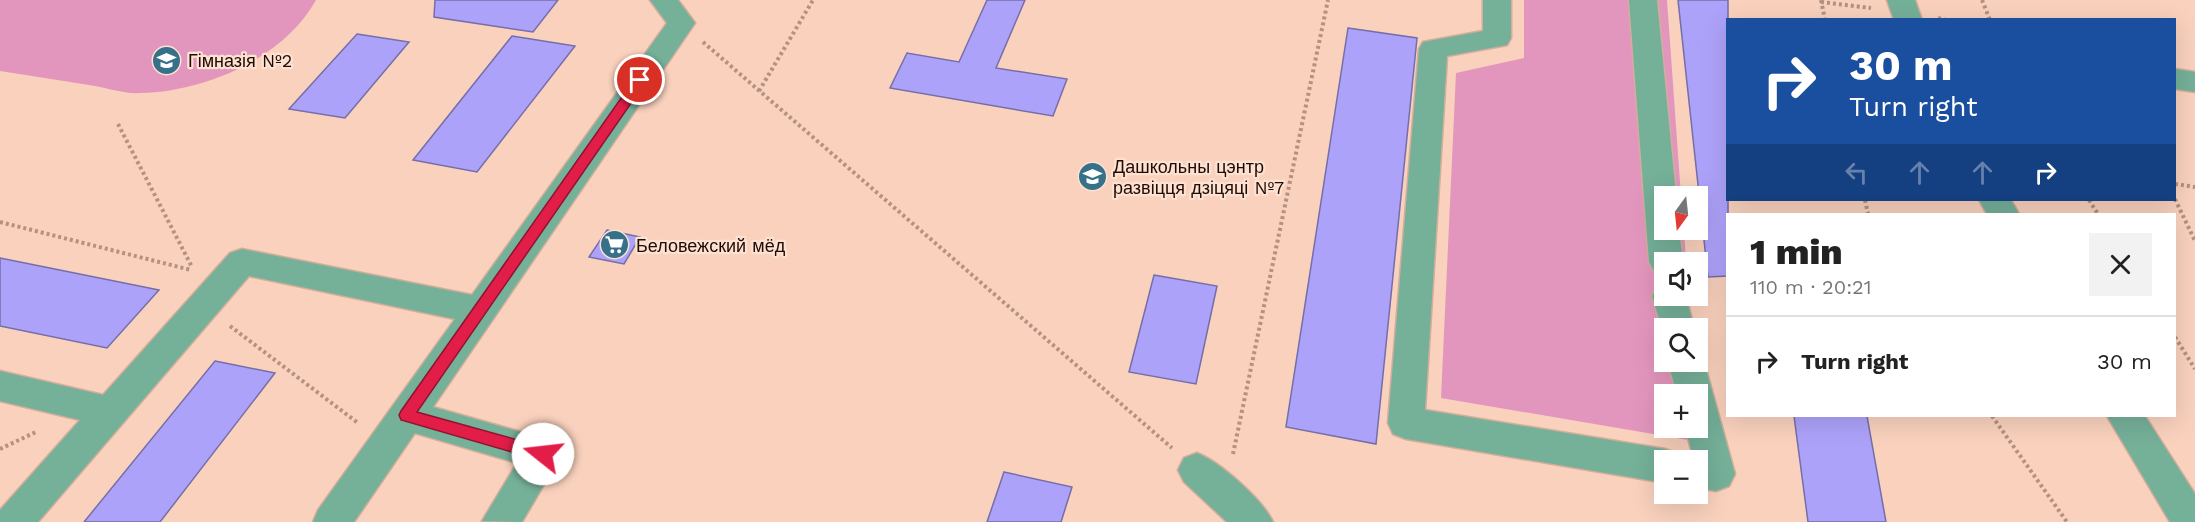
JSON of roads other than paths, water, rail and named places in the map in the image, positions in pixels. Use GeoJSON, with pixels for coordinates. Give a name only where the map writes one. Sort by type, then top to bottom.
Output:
{"type":"FeatureCollection","features":[{"type":"Feature","properties":{"kind":"street"},"geometry":{"type":"LineString","coordinates":[[1497,0],[1497,38],[1432,49],[1406,423],[1654,464]]}},
{"type":"Feature","properties":{"kind":"street"},"geometry":{"type":"LineString","coordinates":[[1643,0],[1665,252]]}},
{"type":"Feature","properties":{"kind":"street"},"geometry":{"type":"LineString","coordinates":[[1901,0],[1907,18]]}},
{"type":"Feature","properties":{"kind":"street"},"geometry":{"type":"LineString","coordinates":[[332,522],[480,310],[672,11]]}},
{"type":"Feature","properties":{"kind":"street"},"geometry":{"type":"LineString","coordinates":[[2176,79],[2195,82]]}},
{"type":"Feature","properties":{"kind":"street"},"geometry":{"type":"LineString","coordinates":[[14,522],[242,261],[480,310]]}},
{"type":"Feature","properties":{"kind":"street"},"geometry":{"type":"LineString","coordinates":[[0,386],[111,412]]}},
{"type":"Feature","properties":{"kind":"street"},"geometry":{"type":"LineString","coordinates":[[2126,417],[2191,522]]}},
{"type":"Feature","properties":{"kind":"street"},"geometry":{"type":"LineString","coordinates":[[396,430],[543,454],[501,521]]}},
{"type":"Feature","properties":{"kind":"street"},"geometry":{"type":"LineString","coordinates":[[1706,438],[1716,474],[1708,473]]}},
{"type":"Feature","properties":{"kind":"street"},"geometry":{"type":"LineString","coordinates":[[1214,466],[1254,522]]}},
{"type":"Feature","properties":{"kind":"place","name":"Гімназія №2"},"geometry":{"type":"Point","coordinates":[167,60]}},
{"type":"Feature","properties":{"kind":"place","name":"Дашкольны цэнтр развіцця дзіцяці №7"},"geometry":{"type":"Point","coordinates":[1092,176]}},
{"type":"Feature","properties":{"kind":"place","name":"Беловежский мёд"},"geometry":{"type":"Point","coordinates":[615,245]}}]}
